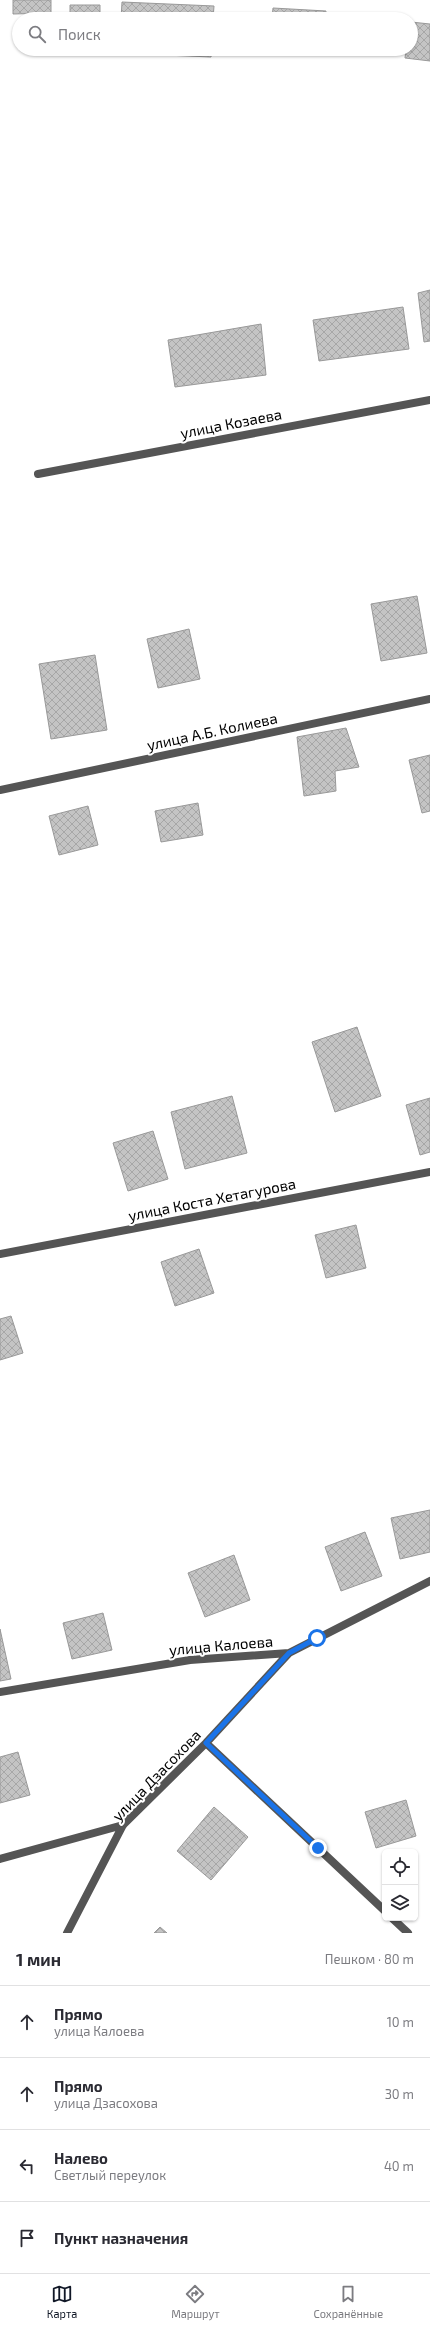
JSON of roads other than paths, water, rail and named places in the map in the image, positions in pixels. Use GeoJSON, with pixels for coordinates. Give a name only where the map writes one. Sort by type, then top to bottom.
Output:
{"type":"FeatureCollection","features":[{"type":"Feature","properties":{"kind":"street","name":"улица Козаева"},"geometry":{"type":"LineString","coordinates":[[38,474],[430,400]]}},
{"type":"Feature","properties":{"kind":"street","name":"улица А.Б. Колиева"},"geometry":{"type":"LineString","coordinates":[[0,790],[430,699]]}},
{"type":"Feature","properties":{"kind":"street","name":"улица Коста Хетагурова"},"geometry":{"type":"LineString","coordinates":[[0,1254],[430,1172]]}},
{"type":"Feature","properties":{"kind":"street","name":"улица Калоева"},"geometry":{"type":"LineString","coordinates":[[0,1692],[190,1660],[289,1653],[430,1581]]}},
{"type":"Feature","properties":{"kind":"street","name":"улица Дзасохова"},"geometry":{"type":"LineString","coordinates":[[67,1933],[123,1826],[206,1743],[289,1653]]}},
{"type":"Feature","properties":{"kind":"street"},"geometry":{"type":"LineString","coordinates":[[206,1743],[382,1908]]}},
{"type":"Feature","properties":{"kind":"street"},"geometry":{"type":"LineString","coordinates":[[0,1859],[123,1826]]}},
{"type":"Feature","properties":{"kind":"street"},"geometry":{"type":"LineString","coordinates":[[395,1921],[408,1933]]}}]}
